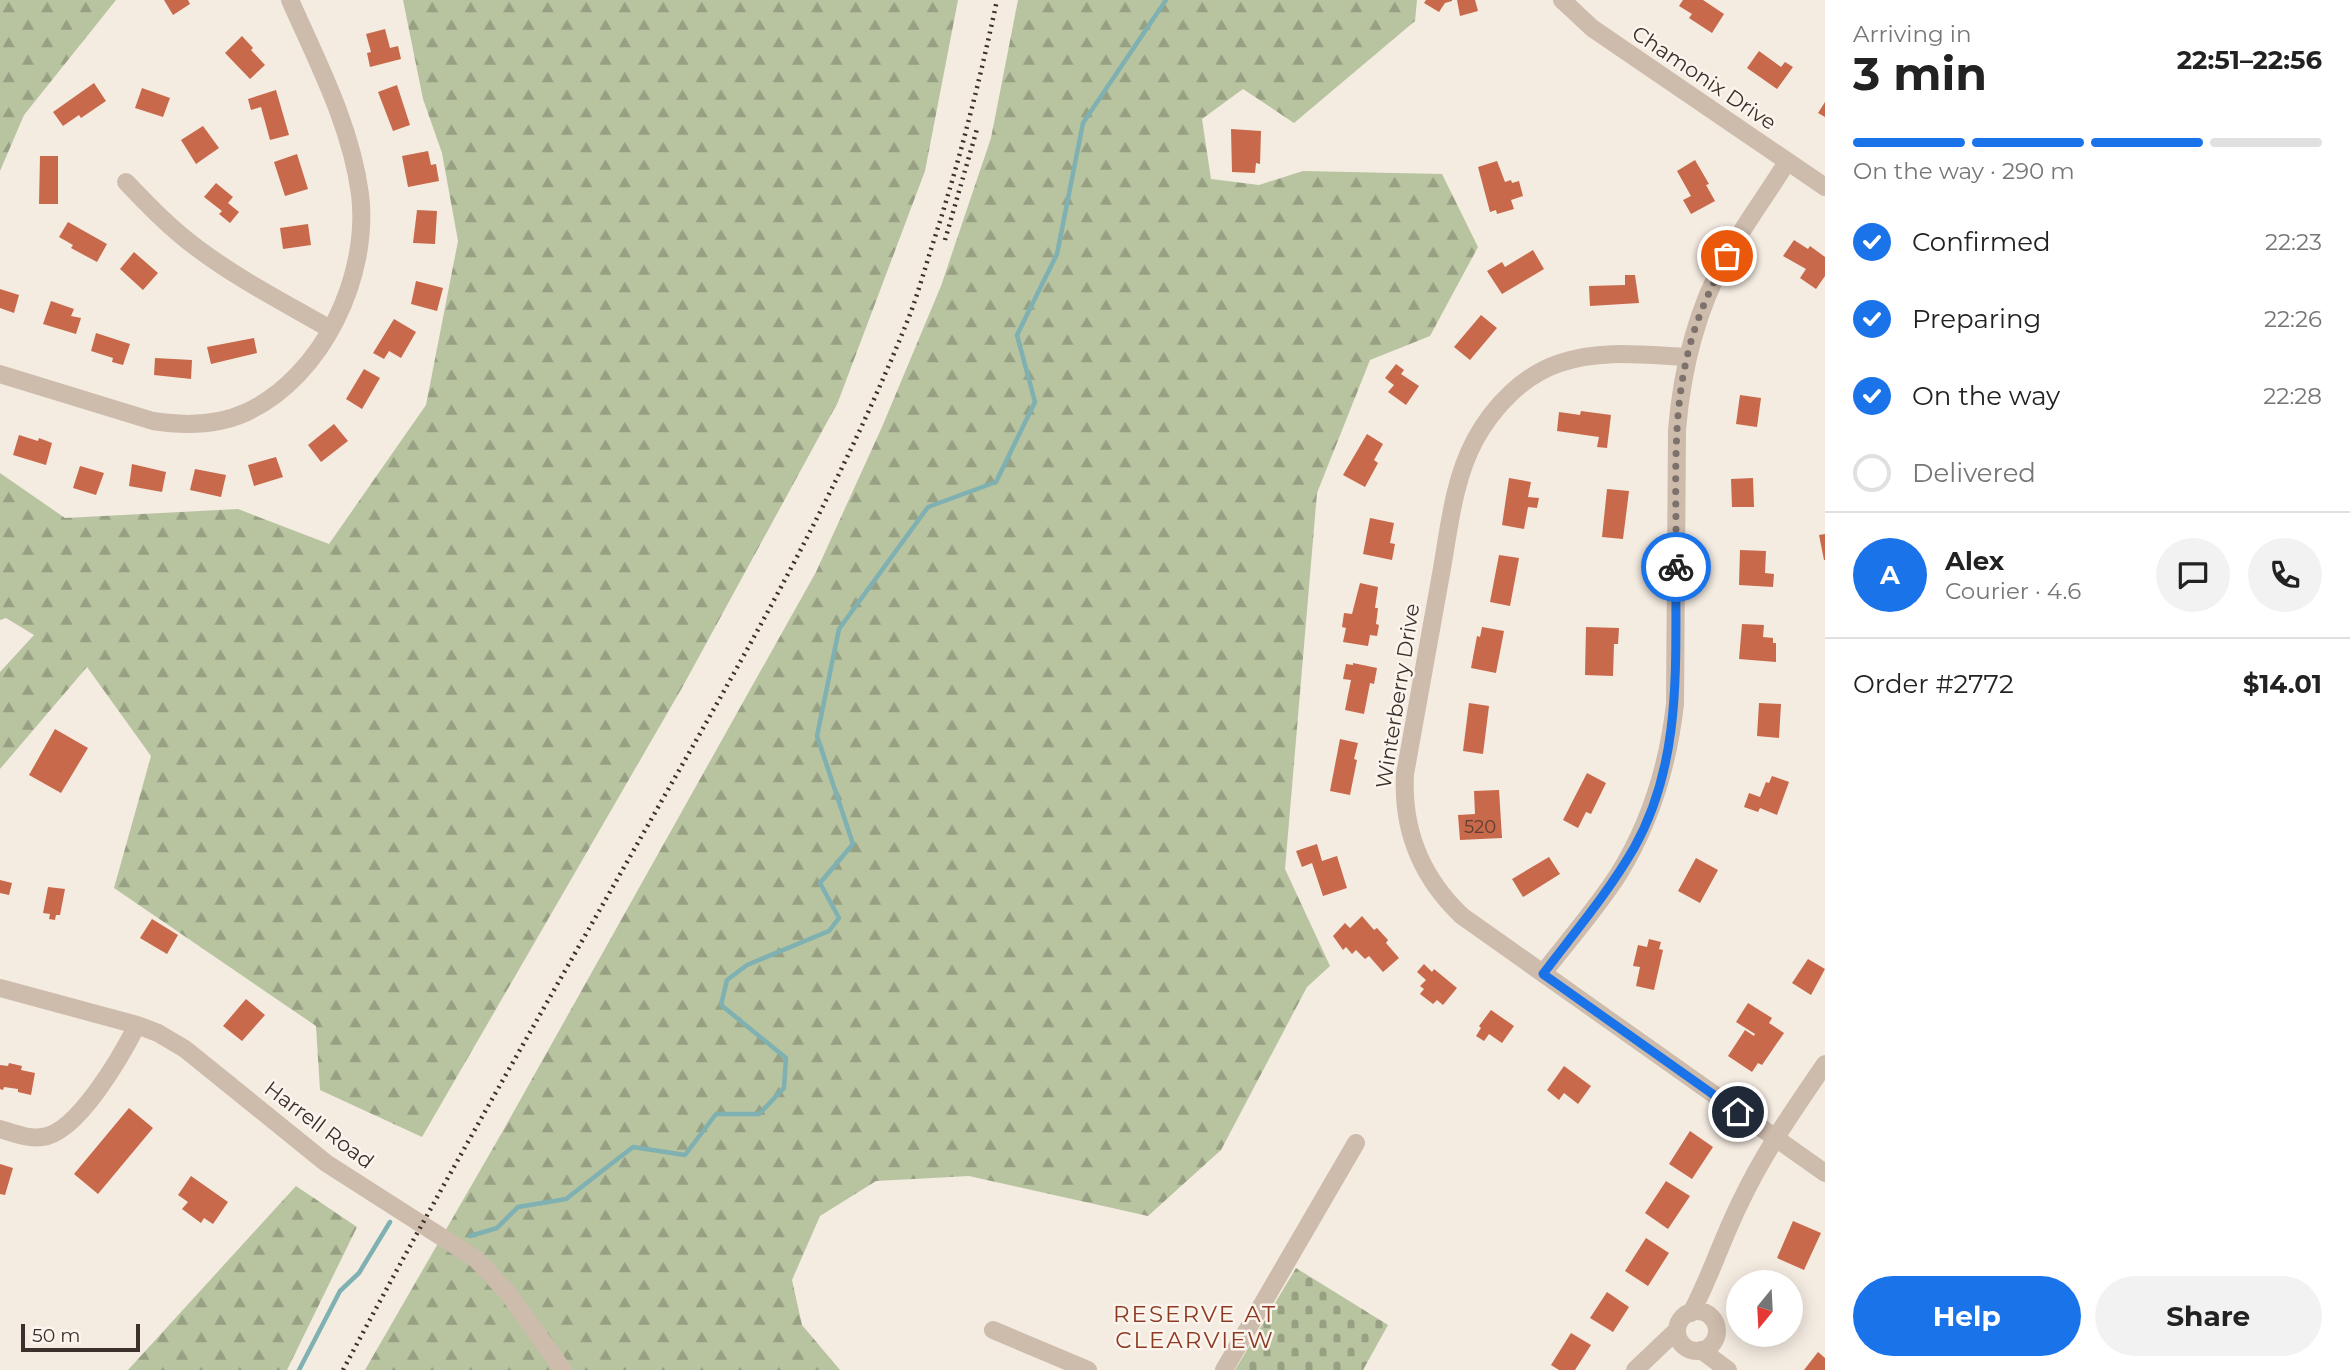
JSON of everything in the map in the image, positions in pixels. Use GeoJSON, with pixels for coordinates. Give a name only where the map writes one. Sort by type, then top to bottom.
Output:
{"type":"FeatureCollection","features":[{"type":"Feature","properties":{"kind":"street"},"geometry":{"type":"LineString","coordinates":[[0,374],[153,421],[200,425],[246,413],[278,393],[315,353],[345,300],[354,272],[362,230],[360,195],[345,127],[290,0]]}},
{"type":"Feature","properties":{"kind":"street","name":"Chamonix Drive"},"geometry":{"type":"LineString","coordinates":[[1562,0],[1592,28],[1825,187]]}},
{"type":"Feature","properties":{"kind":"street"},"geometry":{"type":"LineString","coordinates":[[1543,974],[1616,877],[1647,821],[1662,780],[1675,704],[1677,430],[1687,357],[1709,291],[1727,256],[1787,162]]}},
{"type":"Feature","properties":{"kind":"street"},"geometry":{"type":"LineString","coordinates":[[126,182],[162,219],[195,247],[231,272],[330,329]]}},
{"type":"Feature","properties":{"kind":"street","name":"Winterberry Drive"},"geometry":{"type":"LineString","coordinates":[[1687,357],[1596,355],[1558,363],[1520,386],[1501,404],[1474,442],[1462,471],[1452,516],[1405,774],[1405,813],[1419,861],[1432,883],[1462,916],[1825,1172]]}},
{"type":"Feature","properties":{"kind":"street","name":"Harrell Road"},"geometry":{"type":"LineString","coordinates":[[0,988],[137,1025],[158,1033],[185,1049],[326,1163],[476,1259],[508,1293],[564,1370]]}},
{"type":"Feature","properties":{"kind":"street"},"geometry":{"type":"LineString","coordinates":[[0,1129],[30,1137],[43,1137],[66,1128],[121,1057],[137,1025]]}},
{"type":"Feature","properties":{"kind":"street"},"geometry":{"type":"LineString","coordinates":[[1700,1314],[1705,1282],[1741,1201],[1776,1138],[1825,1064]]}},
{"type":"Feature","properties":{"kind":"street"},"geometry":{"type":"LineString","coordinates":[[1224,1370],[1356,1143]]}},
{"type":"Feature","properties":{"kind":"street"},"geometry":{"type":"LineString","coordinates":[[1635,1370],[1652,1355],[1694,1341],[1716,1325],[1700,1314]]}},
{"type":"Feature","properties":{"kind":"street"},"geometry":{"type":"LineString","coordinates":[[1700,1314],[1680,1320],[1694,1341],[1725,1368]]}},
{"type":"Feature","properties":{"kind":"street"},"geometry":{"type":"LineString","coordinates":[[993,1330],[1088,1370]]}},
{"type":"Feature","properties":{"kind":"green space"},"geometry":{"type":"Polygon","coordinates":[[[0,0],[116,0],[24,115],[0,171],[0,0]]]}},
{"type":"Feature","properties":{"kind":"green space"},"geometry":{"type":"Polygon","coordinates":[[[403,0],[958,0],[925,171],[838,402],[683,686],[422,1137],[320,1090],[316,1026],[114,888],[151,756],[87,667],[0,769],[0,672],[34,635],[6,618],[0,620],[0,473],[65,518],[238,509],[329,544],[426,405],[458,241],[442,153],[423,99],[403,0]]]}},
{"type":"Feature","properties":{"kind":"green space"},"geometry":{"type":"Polygon","coordinates":[[[1018,0],[1417,0],[1415,21],[1294,123],[1243,89],[1202,119],[1211,179],[1259,185],[1303,171],[1442,174],[1478,247],[1430,336],[1370,360],[1317,493],[1285,869],[1330,966],[1307,987],[1221,1150],[1148,1216],[969,1176],[876,1181],[820,1216],[792,1280],[802,1325],[840,1370],[365,1370],[504,1129],[816,572],[882,427],[941,286],[991,138],[1018,0]]]}},
{"type":"Feature","properties":{"kind":"green space"},"geometry":{"type":"Polygon","coordinates":[[[296,1186],[357,1227],[287,1370],[128,1370],[296,1186]]]}},
{"type":"Feature","properties":{"kind":"green space"},"geometry":{"type":"Polygon","coordinates":[[[1296,1268],[1388,1325],[1363,1370],[1235,1370],[1296,1268]]]}},
{"type":"Feature","properties":{"kind":"building"},"geometry":{"type":"Polygon","coordinates":[[[164,0],[188,0],[190,4],[173,15],[164,0]]]}},
{"type":"Feature","properties":{"kind":"building"},"geometry":{"type":"Polygon","coordinates":[[[1426,0],[1452,1],[1445,3],[1439,12],[1424,3],[1426,0]]]}},
{"type":"Feature","properties":{"kind":"building"},"geometry":{"type":"Polygon","coordinates":[[[1457,0],[1475,0],[1478,11],[1460,16],[1457,0]]]}},
{"type":"Feature","properties":{"kind":"building"},"geometry":{"type":"Polygon","coordinates":[[[1683,0],[1703,0],[1724,14],[1712,33],[1689,18],[1692,14],[1679,6],[1683,0]]]}},
{"type":"Feature","properties":{"kind":"building"},"geometry":{"type":"Polygon","coordinates":[[[385,29],[390,48],[398,46],[401,59],[370,67],[367,53],[371,52],[366,34],[385,29]]]}},
{"type":"Feature","properties":{"kind":"building"},"geometry":{"type":"Polygon","coordinates":[[[242,36],[265,65],[250,79],[225,53],[242,36]]]}},
{"type":"Feature","properties":{"kind":"building"},"geometry":{"type":"Polygon","coordinates":[[[1759,51],[1781,67],[1785,62],[1793,67],[1777,89],[1747,68],[1759,51]]]}},
{"type":"Feature","properties":{"kind":"building"},"geometry":{"type":"Polygon","coordinates":[[[94,83],[106,101],[81,118],[79,115],[63,126],[53,112],[94,83]]]}},
{"type":"Feature","properties":{"kind":"building"},"geometry":{"type":"Polygon","coordinates":[[[397,85],[410,125],[393,131],[378,92],[397,85]]]}},
{"type":"Feature","properties":{"kind":"building"},"geometry":{"type":"Polygon","coordinates":[[[142,88],[170,98],[163,117],[135,108],[142,88]]]}},
{"type":"Feature","properties":{"kind":"building"},"geometry":{"type":"Polygon","coordinates":[[[276,90],[289,135],[270,140],[261,107],[251,110],[248,99],[276,90]]]}},
{"type":"Feature","properties":{"kind":"building"},"geometry":{"type":"Polygon","coordinates":[[[1825,102],[1825,117],[1818,113],[1825,102]]]}},
{"type":"Feature","properties":{"kind":"building"},"geometry":{"type":"Polygon","coordinates":[[[203,126],[219,148],[196,164],[181,140],[203,126]]]}},
{"type":"Feature","properties":{"kind":"building"},"geometry":{"type":"Polygon","coordinates":[[[1231,129],[1261,131],[1260,164],[1256,163],[1255,173],[1232,172],[1231,129]]]}},
{"type":"Feature","properties":{"kind":"building"},"geometry":{"type":"Polygon","coordinates":[[[428,151],[431,165],[436,164],[439,181],[408,187],[402,156],[428,151]]]}},
{"type":"Feature","properties":{"kind":"building"},"geometry":{"type":"Polygon","coordinates":[[[297,154],[308,189],[285,196],[274,162],[297,154]]]}},
{"type":"Feature","properties":{"kind":"building"},"geometry":{"type":"Polygon","coordinates":[[[40,156],[58,156],[58,204],[39,204],[40,156]]]}},
{"type":"Feature","properties":{"kind":"building"},"geometry":{"type":"Polygon","coordinates":[[[1695,160],[1715,201],[1691,214],[1683,200],[1691,196],[1677,171],[1695,160]]]}},
{"type":"Feature","properties":{"kind":"building"},"geometry":{"type":"Polygon","coordinates":[[[1497,161],[1505,182],[1519,181],[1523,196],[1511,200],[1514,209],[1497,214],[1496,210],[1490,212],[1478,167],[1497,161]]]}},
{"type":"Feature","properties":{"kind":"building"},"geometry":{"type":"Polygon","coordinates":[[[216,183],[233,197],[228,203],[239,212],[230,223],[219,214],[222,211],[204,197],[216,183]]]}},
{"type":"Feature","properties":{"kind":"building"},"geometry":{"type":"Polygon","coordinates":[[[417,210],[437,211],[435,244],[413,243],[417,210]]]}},
{"type":"Feature","properties":{"kind":"building"},"geometry":{"type":"Polygon","coordinates":[[[68,222],[107,244],[97,262],[71,248],[73,245],[59,237],[68,222]]]}},
{"type":"Feature","properties":{"kind":"building"},"geometry":{"type":"Polygon","coordinates":[[[308,224],[311,245],[283,249],[280,228],[308,224]]]}},
{"type":"Feature","properties":{"kind":"building"},"geometry":{"type":"Polygon","coordinates":[[[1794,240],[1808,249],[1810,246],[1825,257],[1825,276],[1816,289],[1800,278],[1806,269],[1783,256],[1794,240]]]}},
{"type":"Feature","properties":{"kind":"building"},"geometry":{"type":"Polygon","coordinates":[[[1533,250],[1544,269],[1502,294],[1487,271],[1502,262],[1505,267],[1533,250]]]}},
{"type":"Feature","properties":{"kind":"building"},"geometry":{"type":"Polygon","coordinates":[[[134,252],[158,273],[143,290],[120,269],[134,252]]]}},
{"type":"Feature","properties":{"kind":"building"},"geometry":{"type":"Polygon","coordinates":[[[1625,275],[1635,275],[1639,303],[1590,306],[1589,286],[1625,285],[1625,275]]]}},
{"type":"Feature","properties":{"kind":"building"},"geometry":{"type":"Polygon","coordinates":[[[416,281],[443,288],[437,311],[411,304],[416,281]]]}},
{"type":"Feature","properties":{"kind":"building"},"geometry":{"type":"Polygon","coordinates":[[[0,289],[19,295],[14,313],[0,308],[0,289]]]}},
{"type":"Feature","properties":{"kind":"building"},"geometry":{"type":"Polygon","coordinates":[[[51,301],[74,309],[71,316],[81,318],[76,334],[43,324],[51,301]]]}},
{"type":"Feature","properties":{"kind":"building"},"geometry":{"type":"Polygon","coordinates":[[[1481,315],[1497,328],[1470,360],[1454,347],[1481,315]]]}},
{"type":"Feature","properties":{"kind":"building"},"geometry":{"type":"Polygon","coordinates":[[[394,319],[416,332],[401,358],[389,351],[384,359],[373,353],[394,319]]]}},
{"type":"Feature","properties":{"kind":"building"},"geometry":{"type":"Polygon","coordinates":[[[96,333],[130,344],[123,365],[112,362],[113,358],[91,351],[96,333]]]}},
{"type":"Feature","properties":{"kind":"building"},"geometry":{"type":"Polygon","coordinates":[[[254,338],[257,353],[211,364],[207,347],[254,338]]]}},
{"type":"Feature","properties":{"kind":"building"},"geometry":{"type":"Polygon","coordinates":[[[155,358],[192,360],[191,379],[154,375],[155,358]]]}},
{"type":"Feature","properties":{"kind":"building"},"geometry":{"type":"Polygon","coordinates":[[[1396,364],[1404,370],[1401,374],[1419,386],[1406,405],[1388,392],[1394,385],[1385,378],[1396,364]]]}},
{"type":"Feature","properties":{"kind":"building"},"geometry":{"type":"Polygon","coordinates":[[[364,369],[380,378],[362,409],[346,399],[364,369]]]}},
{"type":"Feature","properties":{"kind":"building"},"geometry":{"type":"Polygon","coordinates":[[[1740,395],[1761,398],[1757,427],[1736,424],[1740,395]]]}},
{"type":"Feature","properties":{"kind":"building"},"geometry":{"type":"Polygon","coordinates":[[[1581,411],[1611,415],[1607,448],[1597,447],[1599,437],[1557,431],[1559,412],[1580,415],[1581,411]]]}},
{"type":"Feature","properties":{"kind":"building"},"geometry":{"type":"Polygon","coordinates":[[[334,424],[348,441],[321,462],[308,445],[334,424]]]}},
{"type":"Feature","properties":{"kind":"building"},"geometry":{"type":"Polygon","coordinates":[[[1367,434],[1383,444],[1374,460],[1378,463],[1365,487],[1343,475],[1367,434]]]}},
{"type":"Feature","properties":{"kind":"building"},"geometry":{"type":"Polygon","coordinates":[[[19,435],[52,443],[46,465],[13,455],[19,435]]]}},
{"type":"Feature","properties":{"kind":"building"},"geometry":{"type":"Polygon","coordinates":[[[276,457],[283,477],[254,486],[248,465],[276,457]]]}},
{"type":"Feature","properties":{"kind":"building"},"geometry":{"type":"Polygon","coordinates":[[[132,464],[166,472],[162,492],[129,486],[132,464]]]}},
{"type":"Feature","properties":{"kind":"building"},"geometry":{"type":"Polygon","coordinates":[[[80,466],[104,473],[96,495],[73,488],[80,466]]]}},
{"type":"Feature","properties":{"kind":"building"},"geometry":{"type":"Polygon","coordinates":[[[195,469],[226,475],[221,497],[190,490],[195,469]]]}},
{"type":"Feature","properties":{"kind":"building"},"geometry":{"type":"Polygon","coordinates":[[[1509,478],[1531,482],[1528,497],[1539,498],[1537,508],[1528,507],[1524,529],[1502,525],[1509,478]]]}},
{"type":"Feature","properties":{"kind":"building"},"geometry":{"type":"Polygon","coordinates":[[[1753,478],[1754,507],[1732,507],[1731,479],[1753,478]]]}},
{"type":"Feature","properties":{"kind":"building"},"geometry":{"type":"Polygon","coordinates":[[[1607,489],[1629,491],[1623,539],[1602,537],[1607,489]]]}},
{"type":"Feature","properties":{"kind":"building"},"geometry":{"type":"Polygon","coordinates":[[[1370,518],[1394,523],[1390,543],[1395,544],[1392,560],[1363,554],[1370,518]]]}},
{"type":"Feature","properties":{"kind":"building"},"geometry":{"type":"Polygon","coordinates":[[[1825,534],[1825,560],[1824,560],[1819,535],[1825,534]]]}},
{"type":"Feature","properties":{"kind":"building"},"geometry":{"type":"Polygon","coordinates":[[[1740,550],[1766,551],[1765,573],[1774,574],[1773,587],[1739,585],[1740,550]]]}},
{"type":"Feature","properties":{"kind":"building"},"geometry":{"type":"Polygon","coordinates":[[[1499,555],[1519,558],[1510,606],[1490,602],[1499,555]]]}},
{"type":"Feature","properties":{"kind":"building"},"geometry":{"type":"Polygon","coordinates":[[[1360,583],[1378,587],[1375,608],[1378,608],[1376,624],[1379,625],[1377,636],[1370,635],[1368,646],[1343,642],[1346,628],[1342,627],[1344,613],[1352,614],[1360,583]]]}},
{"type":"Feature","properties":{"kind":"building"},"geometry":{"type":"Polygon","coordinates":[[[1742,624],[1764,625],[1763,637],[1773,638],[1773,643],[1776,643],[1776,662],[1739,659],[1742,624]]]}},
{"type":"Feature","properties":{"kind":"building"},"geometry":{"type":"Polygon","coordinates":[[[1482,627],[1504,631],[1496,673],[1471,668],[1477,636],[1480,637],[1482,627]]]}},
{"type":"Feature","properties":{"kind":"building"},"geometry":{"type":"Polygon","coordinates":[[[1586,627],[1619,628],[1618,644],[1614,644],[1613,676],[1585,675],[1586,627]]]}},
{"type":"Feature","properties":{"kind":"building"},"geometry":{"type":"Polygon","coordinates":[[[1346,664],[1377,668],[1374,684],[1370,683],[1364,714],[1345,710],[1351,680],[1343,679],[1346,664]]]}},
{"type":"Feature","properties":{"kind":"building"},"geometry":{"type":"Polygon","coordinates":[[[1469,703],[1489,706],[1483,754],[1463,751],[1469,703]]]}},
{"type":"Feature","properties":{"kind":"building"},"geometry":{"type":"Polygon","coordinates":[[[1759,703],[1781,704],[1779,738],[1757,736],[1759,703]]]}},
{"type":"Feature","properties":{"kind":"building"},"geometry":{"type":"Polygon","coordinates":[[[55,729],[88,748],[61,793],[29,775],[55,729]]]}},
{"type":"Feature","properties":{"kind":"building"},"geometry":{"type":"Polygon","coordinates":[[[1340,739],[1358,743],[1350,795],[1330,791],[1340,739]]]}},
{"type":"Feature","properties":{"kind":"building"},"geometry":{"type":"Polygon","coordinates":[[[1587,773],[1606,783],[1591,814],[1586,812],[1578,828],[1563,820],[1587,773]]]}},
{"type":"Feature","properties":{"kind":"building"},"geometry":{"type":"Polygon","coordinates":[[[1772,776],[1789,782],[1777,815],[1760,808],[1758,812],[1744,807],[1749,793],[1760,797],[1766,782],[1769,783],[1772,776]]]}},
{"type":"Feature","properties":{"kind":"building"},"geometry":{"type":"Polygon","coordinates":[[[1499,790],[1502,838],[1460,840],[1458,815],[1475,814],[1474,791],[1499,790]]]}},
{"type":"Feature","properties":{"kind":"building"},"geometry":{"type":"Polygon","coordinates":[[[1317,844],[1322,861],[1337,856],[1347,888],[1323,896],[1312,863],[1302,867],[1296,851],[1317,844]]]}},
{"type":"Feature","properties":{"kind":"building"},"geometry":{"type":"Polygon","coordinates":[[[1549,857],[1560,874],[1523,897],[1512,879],[1549,857]]]}},
{"type":"Feature","properties":{"kind":"building"},"geometry":{"type":"Polygon","coordinates":[[[1696,858],[1718,870],[1700,903],[1678,891],[1696,858]]]}},
{"type":"Feature","properties":{"kind":"building"},"geometry":{"type":"Polygon","coordinates":[[[0,880],[12,883],[9,895],[0,893],[0,880]]]}},
{"type":"Feature","properties":{"kind":"building"},"geometry":{"type":"Polygon","coordinates":[[[48,887],[65,889],[60,915],[56,915],[55,920],[49,919],[50,914],[43,913],[48,887]]]}},
{"type":"Feature","properties":{"kind":"building"},"geometry":{"type":"Polygon","coordinates":[[[1362,916],[1374,930],[1377,928],[1388,940],[1386,943],[1399,958],[1383,972],[1369,956],[1365,959],[1356,950],[1352,954],[1346,947],[1343,950],[1333,936],[1345,923],[1350,928],[1362,916]]]}},
{"type":"Feature","properties":{"kind":"building"},"geometry":{"type":"Polygon","coordinates":[[[152,919],[178,935],[167,954],[140,938],[152,919]]]}},
{"type":"Feature","properties":{"kind":"building"},"geometry":{"type":"Polygon","coordinates":[[[1649,939],[1661,942],[1659,949],[1663,950],[1654,990],[1636,986],[1640,967],[1633,966],[1638,945],[1647,947],[1649,939]]]}},
{"type":"Feature","properties":{"kind":"building"},"geometry":{"type":"Polygon","coordinates":[[[1808,959],[1825,969],[1811,995],[1792,983],[1808,959]]]}},
{"type":"Feature","properties":{"kind":"building"},"geometry":{"type":"Polygon","coordinates":[[[1424,964],[1457,988],[1443,1005],[1437,1000],[1433,1004],[1420,994],[1424,989],[1420,986],[1426,980],[1417,972],[1424,964]]]}},
{"type":"Feature","properties":{"kind":"building"},"geometry":{"type":"Polygon","coordinates":[[[246,999],[265,1015],[242,1041],[223,1026],[246,999]]]}},
{"type":"Feature","properties":{"kind":"building"},"geometry":{"type":"Polygon","coordinates":[[[1748,1003],[1772,1018],[1769,1023],[1784,1033],[1762,1065],[1758,1063],[1752,1072],[1728,1056],[1745,1030],[1754,1036],[1755,1034],[1736,1022],[1748,1003]]]}},
{"type":"Feature","properties":{"kind":"building"},"geometry":{"type":"Polygon","coordinates":[[[1491,1010],[1514,1026],[1502,1043],[1489,1034],[1484,1041],[1476,1036],[1481,1028],[1479,1026],[1491,1010]]]}},
{"type":"Feature","properties":{"kind":"building"},"geometry":{"type":"Polygon","coordinates":[[[9,1063],[22,1066],[21,1070],[35,1073],[31,1095],[18,1092],[18,1089],[0,1089],[0,1065],[8,1066],[9,1063]]]}},
{"type":"Feature","properties":{"kind":"building"},"geometry":{"type":"Polygon","coordinates":[[[1564,1066],[1591,1086],[1578,1104],[1564,1093],[1559,1100],[1547,1090],[1564,1066]]]}},
{"type":"Feature","properties":{"kind":"building"},"geometry":{"type":"Polygon","coordinates":[[[129,1108],[153,1128],[98,1194],[74,1174],[129,1108]]]}},
{"type":"Feature","properties":{"kind":"building"},"geometry":{"type":"Polygon","coordinates":[[[1690,1131],[1713,1147],[1692,1179],[1669,1164],[1690,1131]]]}},
{"type":"Feature","properties":{"kind":"building"},"geometry":{"type":"Polygon","coordinates":[[[0,1164],[13,1168],[5,1195],[0,1194],[0,1164]]]}},
{"type":"Feature","properties":{"kind":"building"},"geometry":{"type":"Polygon","coordinates":[[[191,1176],[228,1202],[213,1224],[204,1218],[201,1223],[182,1209],[188,1202],[178,1195],[191,1176]]]}},
{"type":"Feature","properties":{"kind":"building"},"geometry":{"type":"Polygon","coordinates":[[[1666,1181],[1690,1196],[1668,1229],[1645,1213],[1666,1181]]]}},
{"type":"Feature","properties":{"kind":"building"},"geometry":{"type":"Polygon","coordinates":[[[1793,1221],[1821,1233],[1804,1270],[1777,1258],[1793,1221]]]}},
{"type":"Feature","properties":{"kind":"building"},"geometry":{"type":"Polygon","coordinates":[[[1646,1238],[1669,1253],[1648,1286],[1625,1271],[1646,1238]]]}},
{"type":"Feature","properties":{"kind":"building"},"geometry":{"type":"Polygon","coordinates":[[[1607,1292],[1629,1307],[1613,1332],[1590,1318],[1607,1292]]]}},
{"type":"Feature","properties":{"kind":"building"},"geometry":{"type":"Polygon","coordinates":[[[1571,1333],[1591,1345],[1575,1370],[1559,1370],[1551,1365],[1571,1333]]]}},
{"type":"Feature","properties":{"kind":"building"},"geometry":{"type":"Polygon","coordinates":[[[1818,1352],[1825,1358],[1825,1370],[1804,1370],[1818,1352]]]}},
{"type":"Feature","properties":{"kind":"waterway"},"geometry":{"type":"LineString","coordinates":[[470,1236],[497,1228],[518,1207],[566,1199],[633,1147],[685,1155],[716,1114],[759,1114],[784,1088],[786,1058],[721,1005],[727,980],[747,965],[829,931],[839,918],[820,883],[853,844],[817,736],[839,629],[928,507],[996,482],[1035,402],[1017,335],[1057,254],[1083,123],[1166,0]]}},
{"type":"Feature","properties":{"kind":"waterway"},"geometry":{"type":"LineString","coordinates":[[299,1370],[340,1291],[359,1273],[390,1222]]}},
{"type":"Feature","properties":{"kind":"railway"},"geometry":{"type":"LineString","coordinates":[[343,1370],[462,1153],[764,619],[855,440],[909,317],[919,287],[961,149],[997,0]]}},
{"type":"Feature","properties":{"kind":"railway"},"geometry":{"type":"LineString","coordinates":[[945,240],[977,129]]}},
{"type":"Feature","properties":{"kind":"way so far"},"geometry":{"type":"LineString","coordinates":[[1676,567],[1677,430],[1680,393],[1695,328],[1709,291],[1727,256]]}},
{"type":"Feature","properties":{"kind":"district","name":"RESERVE AT CLEARVIEW"},"geometry":{"type":"Point","coordinates":[1195,1327]}},
{"type":"Feature","properties":{"kind":"route"},"geometry":{"type":"LineString","coordinates":[[1676,567],[1675,704],[1662,780],[1647,821],[1616,877],[1543,974],[1738,1112]]}}]}
